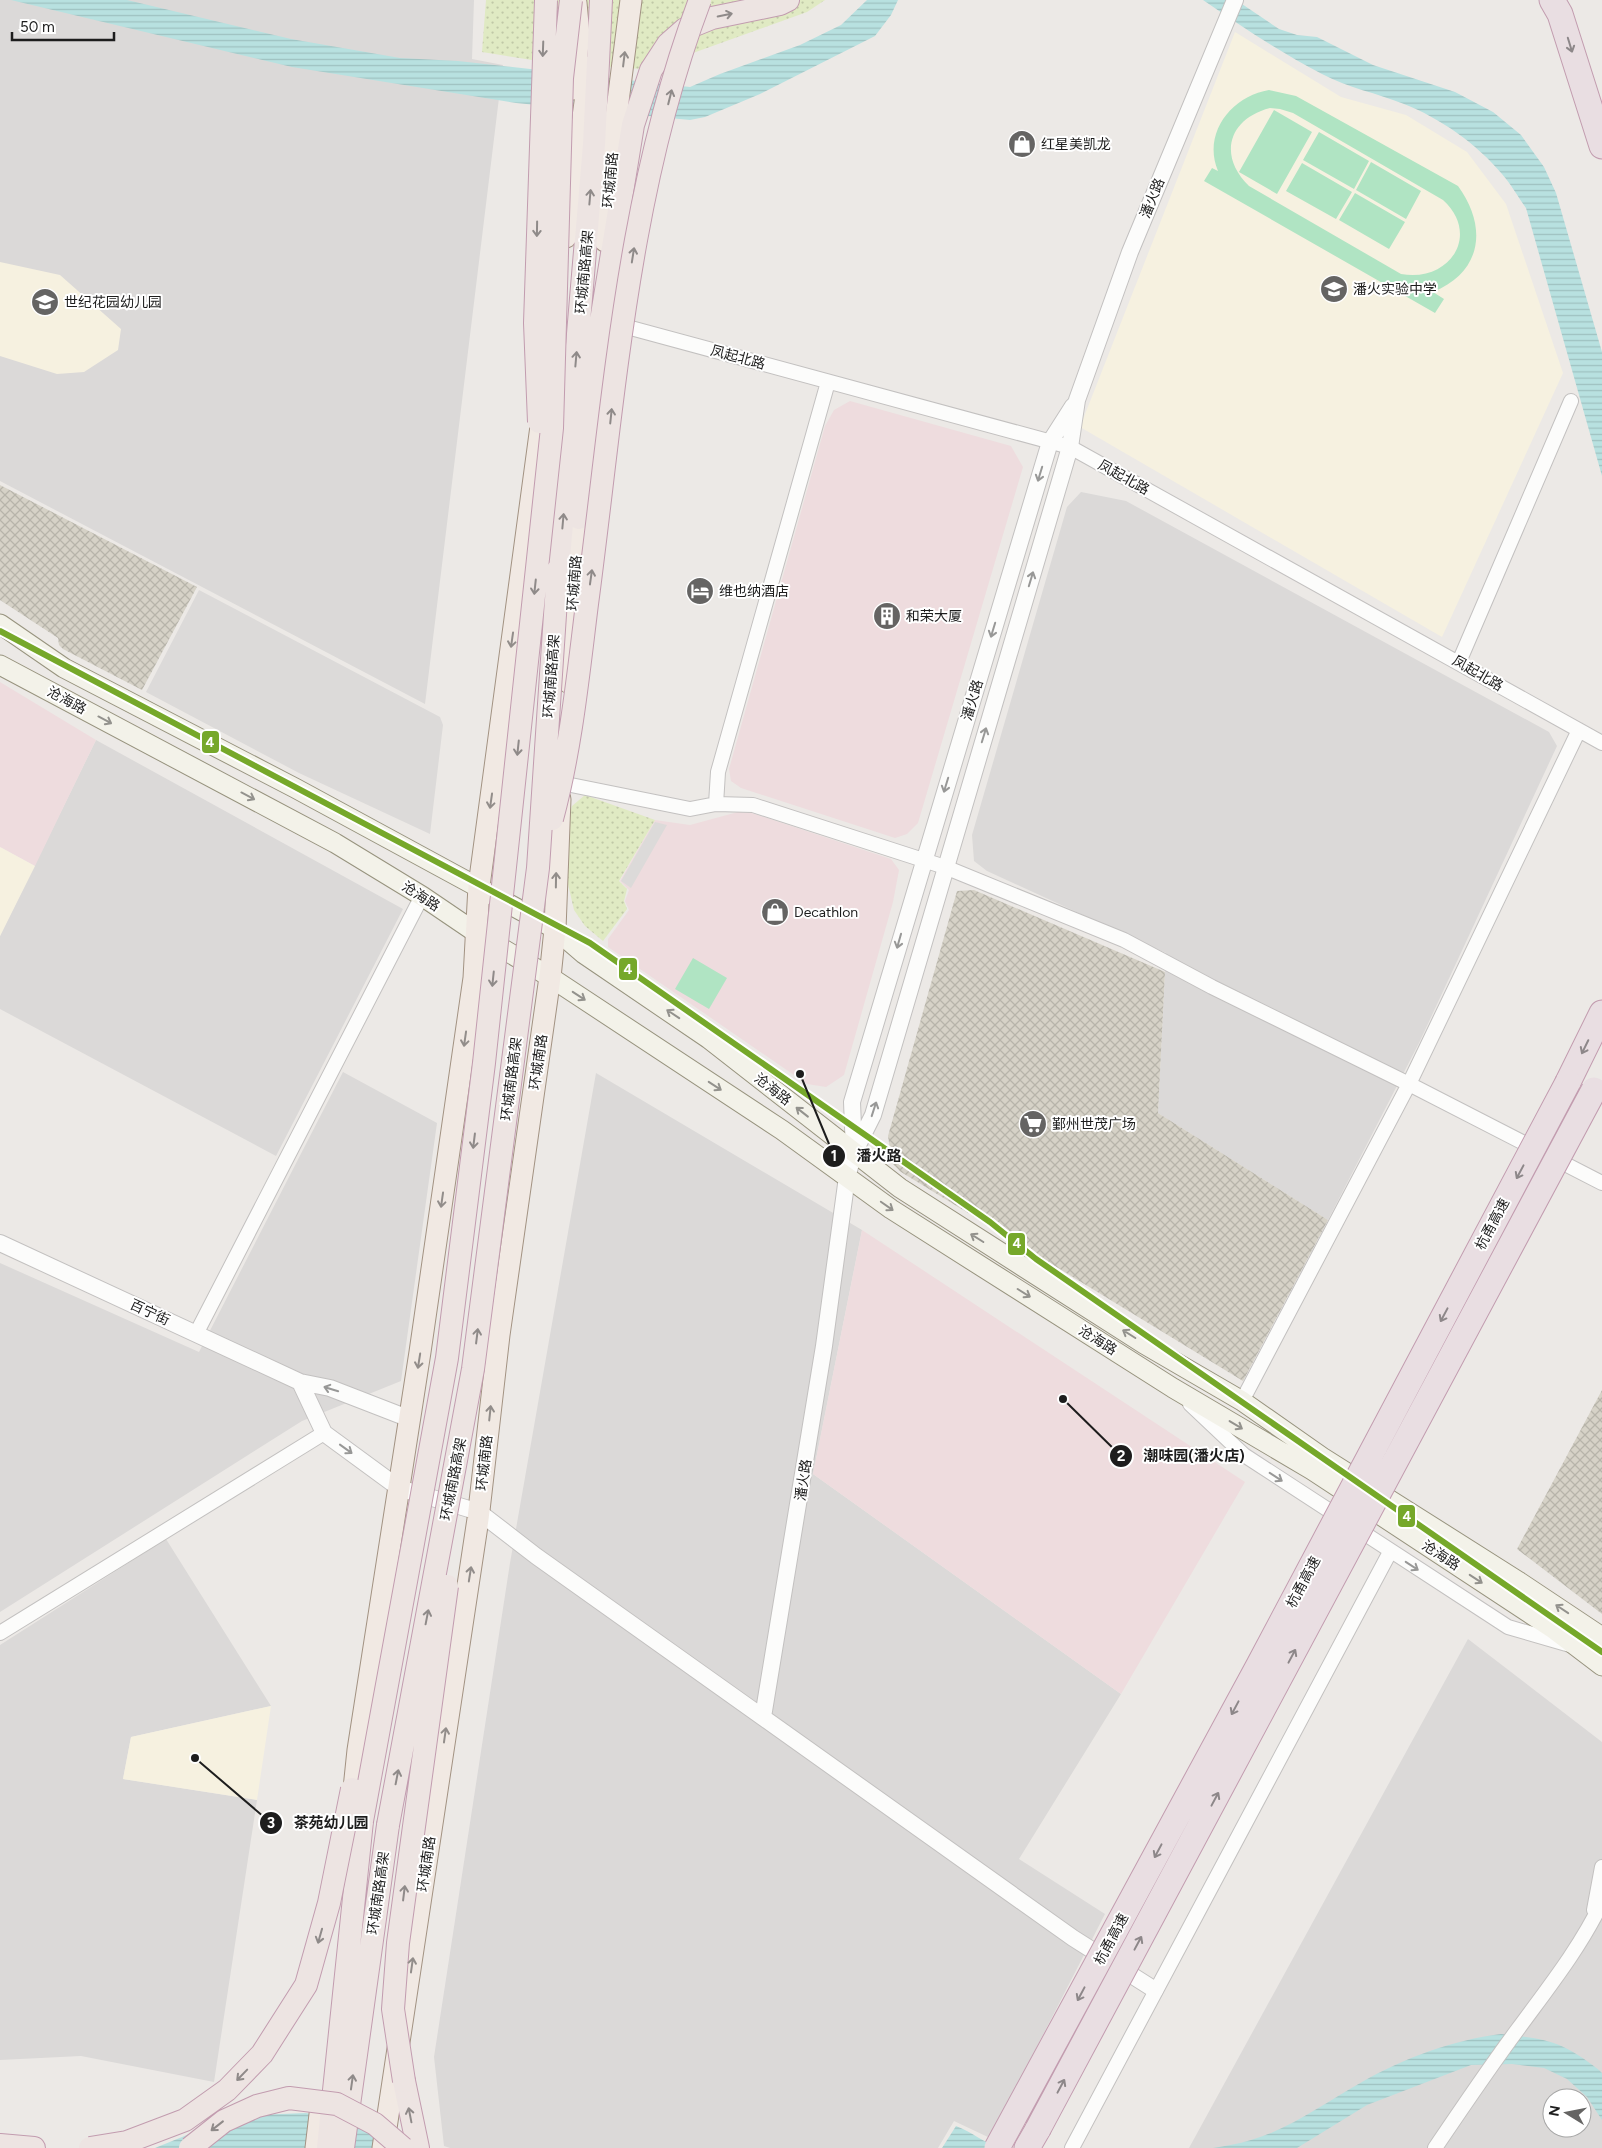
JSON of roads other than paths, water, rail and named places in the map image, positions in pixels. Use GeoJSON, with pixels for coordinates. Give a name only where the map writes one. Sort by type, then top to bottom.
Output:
{"type":"FeatureCollection","features":[{"type":"Feature","properties":{"kind":"highway"},"geometry":{"type":"LineString","coordinates":[[535,522],[535,323],[546,0]]}},
{"type":"Feature","properties":{"kind":"highway","name":"环城南路高架"},"geometry":{"type":"LineString","coordinates":[[328,2148],[362,1821],[447,1358],[484,1062],[535,522],[552,428],[562,78],[571,0]]}},
{"type":"Feature","properties":{"kind":"highway","name":"环城南路高架"},"geometry":{"type":"LineString","coordinates":[[343,2148],[388,1824],[473,1369],[538,868],[558,570],[594,144],[600,0]]}},
{"type":"Feature","properties":{"kind":"highway"},"geometry":{"type":"LineString","coordinates":[[538,868],[568,747],[600,508],[616,364],[636,236],[682,48],[700,0]]}},
{"type":"Feature","properties":{"kind":"highway"},"geometry":{"type":"LineString","coordinates":[[579,518],[624,125],[652,70],[668,44],[685,29],[712,18],[780,4],[788,0]]}},
{"type":"Feature","properties":{"kind":"highway"},"geometry":{"type":"LineString","coordinates":[[1552,0],[1560,14],[1602,146]]}},
{"type":"Feature","properties":{"kind":"highway","name":"杭甬高速"},"geometry":{"type":"LineString","coordinates":[[997,2148],[1263,1657],[1568,1082],[1602,1013]]}},
{"type":"Feature","properties":{"kind":"highway","name":"杭甬高速"},"geometry":{"type":"LineString","coordinates":[[1028,2148],[1602,1075]]}},
{"type":"Feature","properties":{"kind":"highway"},"geometry":{"type":"LineString","coordinates":[[90,2148],[127,2142],[185,2120],[227,2090],[262,2054],[306,1985],[329,1903],[389,1606],[447,1358]]}},
{"type":"Feature","properties":{"kind":"highway"},"geometry":{"type":"LineString","coordinates":[[418,2148],[404,2081],[393,2010],[396,1962],[413,1825],[448,1583],[473,1369]]}},
{"type":"Feature","properties":{"kind":"highway"},"geometry":{"type":"LineString","coordinates":[[190,2148],[224,2121],[257,2106],[289,2098],[337,2104],[375,2124],[403,2148]]}},
{"type":"Feature","properties":{"kind":"highway"},"geometry":{"type":"LineString","coordinates":[[0,2145],[34,2148]]}},
{"type":"Feature","properties":{"kind":"main road"},"geometry":{"type":"LineString","coordinates":[[316,2148],[358,1750],[410,1418],[474,978],[478,934],[479,886],[535,522],[575,122],[579,35],[576,0]]}},
{"type":"Feature","properties":{"kind":"main road"},"geometry":{"type":"LineString","coordinates":[[575,122],[600,0]]}},
{"type":"Feature","properties":{"kind":"main road","name":"环城南路"},"geometry":{"type":"LineString","coordinates":[[383,2148],[479,1512],[498,1335],[550,977],[555,929],[556,854],[579,518],[624,125],[631,0]]}},
{"type":"Feature","properties":{"kind":"main road","name":"沧海路"},"geometry":{"type":"LineString","coordinates":[[0,624],[64,668],[479,886],[555,929],[584,954],[709,1039],[908,1194],[1144,1344],[1242,1401],[1322,1457],[1518,1580],[1602,1637]]}},
{"type":"Feature","properties":{"kind":"main road","name":"沧海路"},"geometry":{"type":"LineString","coordinates":[[0,664],[335,842],[422,896],[478,934],[550,977],[782,1130],[891,1209],[1173,1388],[1312,1470],[1602,1666]]}},
{"type":"Feature","properties":{"kind":"street","name":"潘火路"},"geometry":{"type":"LineString","coordinates":[[763,1717],[824,1346],[847,1177],[854,1153],[873,1115],[1070,447],[1077,400],[1130,252],[1235,0]]}},
{"type":"Feature","properties":{"kind":"street","name":"凤起北路"},"geometry":{"type":"LineString","coordinates":[[601,321],[1070,447],[1602,743]]}},
{"type":"Feature","properties":{"kind":"street"},"geometry":{"type":"LineString","coordinates":[[716,804],[718,772],[828,382]]}},
{"type":"Feature","properties":{"kind":"street","name":"潘火路"},"geometry":{"type":"LineString","coordinates":[[854,1153],[852,1102],[923,860],[1050,442],[1077,400]]}},
{"type":"Feature","properties":{"kind":"street"},"geometry":{"type":"LineString","coordinates":[[1459,662],[1571,401]]}},
{"type":"Feature","properties":{"kind":"street"},"geometry":{"type":"LineString","coordinates":[[1242,1401],[1409,1084],[1579,730]]}},
{"type":"Feature","properties":{"kind":"street"},"geometry":{"type":"LineString","coordinates":[[561,783],[690,809],[716,804],[753,805],[945,867],[1124,940],[1212,987],[1409,1084],[1602,1183]]}},
{"type":"Feature","properties":{"kind":"street"},"geometry":{"type":"LineString","coordinates":[[196,1334],[422,896]]}},
{"type":"Feature","properties":{"kind":"street","name":"百宁街"},"geometry":{"type":"LineString","coordinates":[[0,1243],[300,1382],[330,1388],[410,1418]]}},
{"type":"Feature","properties":{"kind":"street"},"geometry":{"type":"LineString","coordinates":[[300,1382],[324,1433],[399,1488],[479,1512],[544,1561],[1073,1938],[1155,1990]]}},
{"type":"Feature","properties":{"kind":"street"},"geometry":{"type":"LineString","coordinates":[[1173,1388],[1244,1455],[1390,1552],[1508,1627],[1575,1646]]}},
{"type":"Feature","properties":{"kind":"street"},"geometry":{"type":"LineString","coordinates":[[0,1633],[324,1433]]}},
{"type":"Feature","properties":{"kind":"street"},"geometry":{"type":"LineString","coordinates":[[1072,2148],[1390,1552]]}},
{"type":"Feature","properties":{"kind":"street"},"geometry":{"type":"LineString","coordinates":[[1592,1922],[1602,1866]]}},
{"type":"Feature","properties":{"kind":"street"},"geometry":{"type":"LineString","coordinates":[[1435,2148],[1491,2065],[1564,1966],[1592,1922],[1602,1902]]}},
{"type":"Feature","properties":{"kind":"water"},"geometry":{"type":"Polygon","coordinates":[[[11,0],[127,0],[291,39],[400,58],[458,61],[690,87],[800,45],[841,25],[867,0],[898,0],[891,15],[875,36],[760,94],[705,117],[690,120],[516,103],[292,67],[11,0]]]}},
{"type":"Feature","properties":{"kind":"water"},"geometry":{"type":"Polygon","coordinates":[[[1203,0],[1236,0],[1279,29],[1297,35],[1317,37],[1373,65],[1455,92],[1493,112],[1521,135],[1544,167],[1556,193],[1602,352],[1602,476],[1526,208],[1505,178],[1481,152],[1444,124],[1404,104],[1342,83],[1322,74],[1276,48],[1203,0]]]}},
{"type":"Feature","properties":{"kind":"water"},"geometry":{"type":"Polygon","coordinates":[[[1501,2034],[1543,2040],[1564,2047],[1586,2060],[1602,2073],[1602,2120],[1592,2105],[1592,2088],[1577,2088],[1567,2079],[1544,2068],[1512,2064],[1471,2065],[1367,2105],[1297,2148],[1213,2148],[1232,2145],[1280,2129],[1395,2065],[1447,2045],[1501,2034]]]}},
{"type":"Feature","properties":{"kind":"water"},"geometry":{"type":"Polygon","coordinates":[[[306,2113],[336,2119],[414,2148],[155,2148],[209,2126],[255,2115],[306,2113]]]}},
{"type":"Feature","properties":{"kind":"water"},"geometry":{"type":"Polygon","coordinates":[[[956,2126],[989,2143],[1001,2148],[942,2148],[956,2126]]]}},
{"type":"Feature","properties":{"kind":"place","name":"红星美凯龙"},"geometry":{"type":"Point","coordinates":[1022,144]}},
{"type":"Feature","properties":{"kind":"place","name":"潘火实验中学"},"geometry":{"type":"Point","coordinates":[1334,289]}},
{"type":"Feature","properties":{"kind":"place","name":"世纪花园幼儿园"},"geometry":{"type":"Point","coordinates":[45,302]}},
{"type":"Feature","properties":{"kind":"place","name":"维也纳酒店"},"geometry":{"type":"Point","coordinates":[700,591]}},
{"type":"Feature","properties":{"kind":"place","name":"和荣大厦"},"geometry":{"type":"Point","coordinates":[887,616]}},
{"type":"Feature","properties":{"kind":"place","name":"Decathlon"},"geometry":{"type":"Point","coordinates":[775,912]}},
{"type":"Feature","properties":{"kind":"place","name":"潘火路"},"geometry":{"type":"Point","coordinates":[800,1074]}},
{"type":"Feature","properties":{"kind":"place","name":"鄞州世茂广场"},"geometry":{"type":"Point","coordinates":[1033,1124]}},
{"type":"Feature","properties":{"kind":"place","name":"潮味园(潘火店)"},"geometry":{"type":"Point","coordinates":[1063,1399]}},
{"type":"Feature","properties":{"kind":"place","name":"茶苑幼儿园"},"geometry":{"type":"Point","coordinates":[195,1758]}}]}
